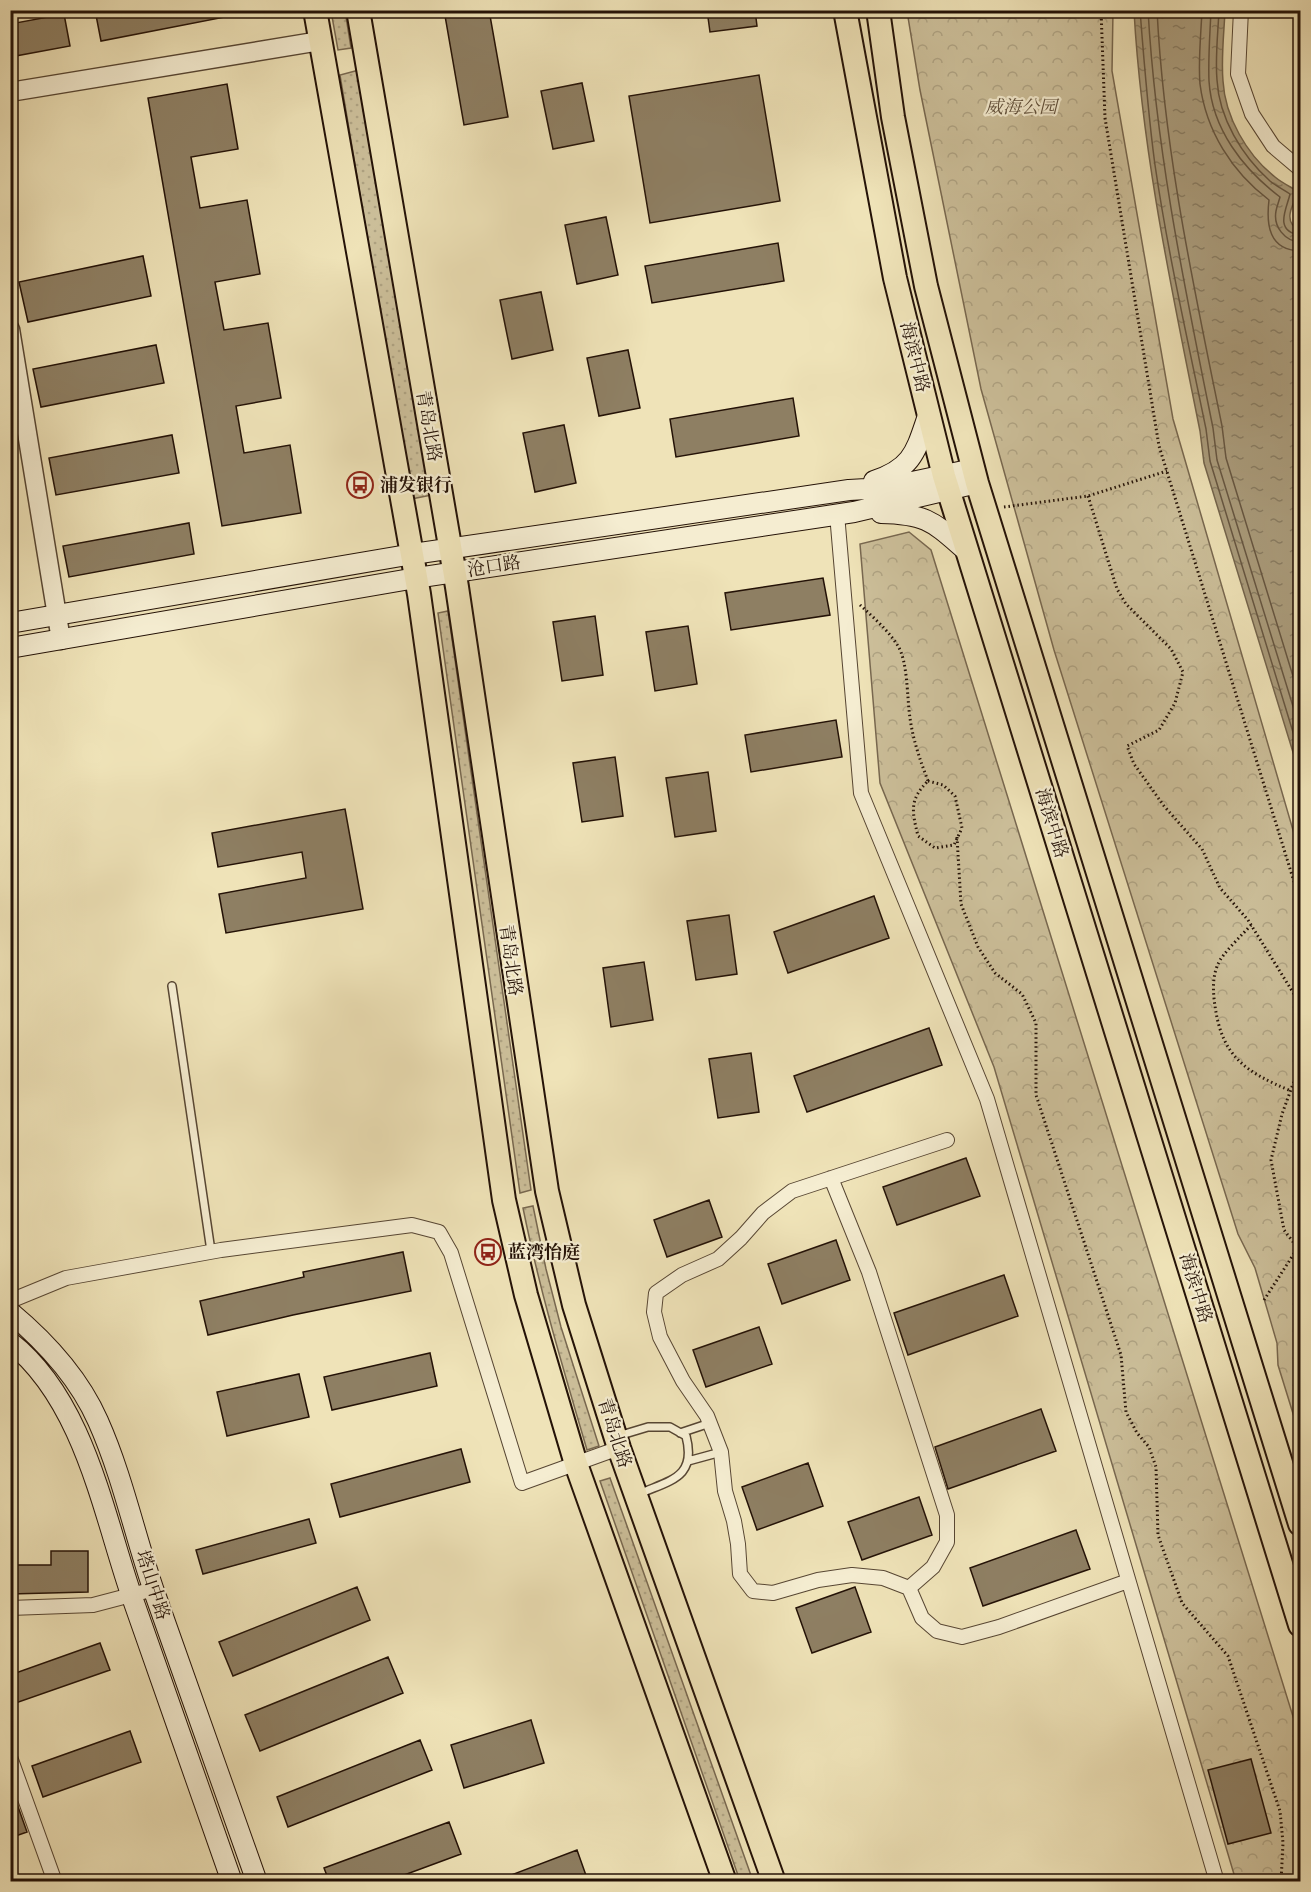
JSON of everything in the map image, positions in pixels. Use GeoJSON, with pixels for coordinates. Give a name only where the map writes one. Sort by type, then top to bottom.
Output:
{"type":"FeatureCollection","features":[{"type":"Feature","properties":{"kind":"main road"},"geometry":{"type":"LineString","coordinates":[[315,10],[413,554],[504,1200],[526,1295],[576,1464],[725,1881]]}},
{"type":"Feature","properties":{"kind":"main road","name":"青岛北路"},"geometry":{"type":"LineString","coordinates":[[358,10],[455,572],[547,1191],[574,1305],[617,1443],[774,1881]]}},
{"type":"Feature","properties":{"kind":"main road","name":"海滨中路"},"geometry":{"type":"LineString","coordinates":[[845,10],[895,278],[946,483],[1300,1625]]}},
{"type":"Feature","properties":{"kind":"main road","name":"海滨中路"},"geometry":{"type":"LineString","coordinates":[[878,10],[893,117],[926,286],[975,476],[1300,1524]]}},
{"type":"Feature","properties":{"kind":"main road"},"geometry":{"type":"LineString","coordinates":[[849,490],[892,475],[906,463],[917,446],[929,413]]}},
{"type":"Feature","properties":{"kind":"main road","name":"沧口路"},"geometry":{"type":"LineString","coordinates":[[10,648],[416,578],[846,513],[975,476]]}},
{"type":"Feature","properties":{"kind":"main road","name":"沧口路"},"geometry":{"type":"LineString","coordinates":[[10,622],[451,548],[849,490],[946,483]]}},
{"type":"Feature","properties":{"kind":"main road"},"geometry":{"type":"LineString","coordinates":[[846,513],[915,515],[940,528],[968,552]]}},
{"type":"Feature","properties":{"kind":"main road","name":"塔山中路"},"geometry":{"type":"LineString","coordinates":[[10,1312],[40,1337],[70,1374],[98,1419],[121,1480],[154,1588],[257,1881]]}},
{"type":"Feature","properties":{"kind":"main road","name":"塔山中路"},"geometry":{"type":"LineString","coordinates":[[10,1342],[24,1352],[49,1385],[78,1433],[131,1594],[232,1881]]}},
{"type":"Feature","properties":{"kind":"street"},"geometry":{"type":"LineString","coordinates":[[1241,10],[1238,74],[1252,114],[1273,146],[1300,170]]}},
{"type":"Feature","properties":{"kind":"street"},"geometry":{"type":"LineString","coordinates":[[10,92],[320,41]]}},
{"type":"Feature","properties":{"kind":"street"},"geometry":{"type":"LineString","coordinates":[[10,329],[61,640]]}},
{"type":"Feature","properties":{"kind":"street"},"geometry":{"type":"LineString","coordinates":[[846,513],[844,589],[861,793],[987,1099],[1217,1881]]}},
{"type":"Feature","properties":{"kind":"street"},"geometry":{"type":"LineString","coordinates":[[947,1140],[792,1191],[763,1213],[718,1259],[682,1275],[656,1293],[654,1312],[660,1337],[683,1381],[707,1416],[721,1452],[725,1491],[738,1544],[740,1574],[753,1591],[773,1593],[818,1580],[852,1575],[883,1578],[909,1588],[922,1618],[937,1631],[962,1637],[999,1627],[1128,1581]]}},
{"type":"Feature","properties":{"kind":"street"},"geometry":{"type":"LineString","coordinates":[[831,1178],[869,1272],[947,1515],[947,1542],[933,1567],[909,1588]]}},
{"type":"Feature","properties":{"kind":"street"},"geometry":{"type":"LineString","coordinates":[[10,1301],[66,1278],[211,1251],[412,1225],[439,1232],[451,1253],[522,1483],[576,1464],[617,1443]]}},
{"type":"Feature","properties":{"kind":"street"},"geometry":{"type":"LineString","coordinates":[[10,1608],[93,1605],[154,1588]]}},
{"type":"Feature","properties":{"kind":"street"},"geometry":{"type":"LineString","coordinates":[[10,1757],[55,1881]]}},
{"type":"Feature","properties":{"kind":"lane"},"geometry":{"type":"LineString","coordinates":[[172,986],[211,1251]]}},
{"type":"Feature","properties":{"kind":"lane"},"geometry":{"type":"LineString","coordinates":[[680,1433],[710,1423]]}},
{"type":"Feature","properties":{"kind":"lane"},"geometry":{"type":"LineString","coordinates":[[617,1443],[648,1427],[670,1427],[686,1436],[690,1451],[687,1466],[680,1476],[636,1495]]}},
{"type":"Feature","properties":{"kind":"lane"},"geometry":{"type":"LineString","coordinates":[[688,1461],[721,1452]]}},
{"type":"Feature","properties":{"kind":"path"},"geometry":{"type":"LineString","coordinates":[[1101,10],[1105,118],[1159,446],[1300,901]]}},
{"type":"Feature","properties":{"kind":"path"},"geometry":{"type":"LineString","coordinates":[[985,509],[1088,496],[1167,471]]}},
{"type":"Feature","properties":{"kind":"path"},"geometry":{"type":"LineString","coordinates":[[1088,496],[1118,589],[1126,604],[1172,649],[1183,672],[1175,703],[1159,730],[1127,746],[1134,764],[1164,806],[1202,849],[1220,888],[1251,925],[1294,994],[1300,1014]]}},
{"type":"Feature","properties":{"kind":"path"},"geometry":{"type":"LineString","coordinates":[[844,589],[883,627],[899,647],[907,682],[910,718],[916,748],[928,781]]}},
{"type":"Feature","properties":{"kind":"path"},"geometry":{"type":"LineString","coordinates":[[928,781],[943,785],[955,796],[962,828],[954,845],[935,848],[918,836],[913,816],[916,793],[928,781]]}},
{"type":"Feature","properties":{"kind":"path"},"geometry":{"type":"LineString","coordinates":[[957,837],[961,904],[978,947],[995,973],[1022,994],[1036,1023],[1036,1095],[1121,1355],[1126,1412],[1149,1447],[1156,1467],[1158,1535],[1182,1603],[1228,1656],[1280,1811],[1283,1844],[1281,1881]]}},
{"type":"Feature","properties":{"kind":"path"},"geometry":{"type":"LineString","coordinates":[[1251,925],[1218,964],[1213,990],[1218,1028],[1234,1058],[1258,1077],[1291,1091]]}},
{"type":"Feature","properties":{"kind":"path"},"geometry":{"type":"LineString","coordinates":[[1294,994],[1300,992]]}},
{"type":"Feature","properties":{"kind":"path"},"geometry":{"type":"LineString","coordinates":[[1264,1300],[1299,1250],[1284,1230],[1271,1160],[1282,1114],[1300,1065]]}},
{"type":"Feature","properties":{"kind":"green space"},"geometry":{"type":"Polygon","coordinates":[[[331,11],[345,11],[351,48],[338,50],[331,11]]]}},
{"type":"Feature","properties":{"kind":"green space","name":"威海公园"},"geometry":{"type":"Polygon","coordinates":[[[907,11],[1113,11],[1112,71],[1173,419],[1300,854],[1300,1436],[1278,1365],[1277,1343],[1255,1268],[1238,1234],[1054,650],[981,389],[920,90],[907,11]]]}},
{"type":"Feature","properties":{"kind":"green space"},"geometry":{"type":"Polygon","coordinates":[[[359,70],[432,495],[411,499],[340,75],[359,70]]]}},
{"type":"Feature","properties":{"kind":"green space"},"geometry":{"type":"Polygon","coordinates":[[[909,532],[931,550],[1300,1739],[1300,1881],[1236,1881],[994,1067],[880,783],[860,544],[909,532]]]}},
{"type":"Feature","properties":{"kind":"green space"},"geometry":{"type":"Polygon","coordinates":[[[448,611],[531,1190],[520,1193],[438,613],[448,611]]]}},
{"type":"Feature","properties":{"kind":"green space"},"geometry":{"type":"Polygon","coordinates":[[[533,1206],[561,1327],[599,1446],[587,1450],[552,1330],[523,1208],[533,1206]]]}},
{"type":"Feature","properties":{"kind":"green space"},"geometry":{"type":"Polygon","coordinates":[[[610,1478],[753,1881],[740,1881],[600,1481],[610,1478]]]}},
{"type":"Feature","properties":{"kind":"water"},"geometry":{"type":"Polygon","coordinates":[[[1134,11],[1225,11],[1223,81],[1233,121],[1255,158],[1281,181],[1299,192],[1291,208],[1290,218],[1291,223],[1300,230],[1300,775],[1204,463],[1151,169],[1134,11]]]}},
{"type":"Feature","properties":{"kind":"building"},"geometry":{"type":"Polygon","coordinates":[[[95,10],[224,10],[225,17],[101,41],[95,10]]]}},
{"type":"Feature","properties":{"kind":"building"},"geometry":{"type":"Polygon","coordinates":[[[444,10],[489,10],[508,117],[464,125],[444,10]]]}},
{"type":"Feature","properties":{"kind":"building"},"geometry":{"type":"Polygon","coordinates":[[[707,10],[755,10],[757,26],[710,32],[707,10]]]}},
{"type":"Feature","properties":{"kind":"building"},"geometry":{"type":"Polygon","coordinates":[[[64,14],[70,46],[10,57],[10,24],[64,14]]]}},
{"type":"Feature","properties":{"kind":"building"},"geometry":{"type":"Polygon","coordinates":[[[759,75],[780,201],[650,223],[629,96],[759,75]]]}},
{"type":"Feature","properties":{"kind":"building"},"geometry":{"type":"Polygon","coordinates":[[[582,83],[594,141],[553,149],[541,91],[582,83]]]}},
{"type":"Feature","properties":{"kind":"building"},"geometry":{"type":"Polygon","coordinates":[[[227,84],[238,149],[191,157],[200,208],[247,200],[260,274],[215,282],[224,330],[268,323],[281,398],[236,406],[244,453],[290,445],[301,513],[222,526],[148,98],[227,84]]]}},
{"type":"Feature","properties":{"kind":"building"},"geometry":{"type":"Polygon","coordinates":[[[606,217],[618,275],[577,284],[565,225],[606,217]]]}},
{"type":"Feature","properties":{"kind":"building"},"geometry":{"type":"Polygon","coordinates":[[[778,243],[784,281],[652,303],[645,266],[778,243]]]}},
{"type":"Feature","properties":{"kind":"building"},"geometry":{"type":"Polygon","coordinates":[[[143,256],[151,296],[28,322],[19,282],[143,256]]]}},
{"type":"Feature","properties":{"kind":"building"},"geometry":{"type":"Polygon","coordinates":[[[541,292],[553,350],[512,359],[500,300],[541,292]]]}},
{"type":"Feature","properties":{"kind":"building"},"geometry":{"type":"Polygon","coordinates":[[[156,345],[164,383],[41,407],[33,369],[156,345]]]}},
{"type":"Feature","properties":{"kind":"building"},"geometry":{"type":"Polygon","coordinates":[[[628,350],[640,408],[599,416],[587,358],[628,350]]]}},
{"type":"Feature","properties":{"kind":"building"},"geometry":{"type":"Polygon","coordinates":[[[793,398],[799,436],[676,457],[670,419],[793,398]]]}},
{"type":"Feature","properties":{"kind":"building"},"geometry":{"type":"Polygon","coordinates":[[[564,425],[576,483],[535,492],[523,433],[564,425]]]}},
{"type":"Feature","properties":{"kind":"building"},"geometry":{"type":"Polygon","coordinates":[[[172,435],[179,473],[56,495],[49,458],[172,435]]]}},
{"type":"Feature","properties":{"kind":"building"},"geometry":{"type":"Polygon","coordinates":[[[189,523],[194,554],[69,577],[63,546],[189,523]]]}},
{"type":"Feature","properties":{"kind":"building"},"geometry":{"type":"Polygon","coordinates":[[[823,578],[830,615],[731,630],[725,593],[823,578]]]}},
{"type":"Feature","properties":{"kind":"building"},"geometry":{"type":"Polygon","coordinates":[[[595,616],[603,675],[562,681],[553,622],[595,616]]]}},
{"type":"Feature","properties":{"kind":"building"},"geometry":{"type":"Polygon","coordinates":[[[688,626],[697,684],[655,691],[646,632],[688,626]]]}},
{"type":"Feature","properties":{"kind":"building"},"geometry":{"type":"Polygon","coordinates":[[[836,720],[842,757],[751,772],[745,735],[836,720]]]}},
{"type":"Feature","properties":{"kind":"building"},"geometry":{"type":"Polygon","coordinates":[[[615,757],[623,816],[582,822],[573,763],[615,757]]]}},
{"type":"Feature","properties":{"kind":"building"},"geometry":{"type":"Polygon","coordinates":[[[708,772],[716,831],[675,837],[666,778],[708,772]]]}},
{"type":"Feature","properties":{"kind":"building"},"geometry":{"type":"Polygon","coordinates":[[[345,809],[363,909],[226,933],[219,894],[306,878],[302,852],[218,867],[212,833],[345,809]]]}},
{"type":"Feature","properties":{"kind":"building"},"geometry":{"type":"Polygon","coordinates":[[[874,896],[889,938],[788,973],[774,932],[874,896]]]}},
{"type":"Feature","properties":{"kind":"building"},"geometry":{"type":"Polygon","coordinates":[[[729,915],[737,974],[696,980],[687,921],[729,915]]]}},
{"type":"Feature","properties":{"kind":"building"},"geometry":{"type":"Polygon","coordinates":[[[644,962],[653,1020],[611,1027],[603,968],[644,962]]]}},
{"type":"Feature","properties":{"kind":"building"},"geometry":{"type":"Polygon","coordinates":[[[929,1028],[942,1065],[807,1112],[794,1076],[929,1028]]]}},
{"type":"Feature","properties":{"kind":"building"},"geometry":{"type":"Polygon","coordinates":[[[751,1053],[759,1112],[718,1118],[709,1059],[751,1053]]]}},
{"type":"Feature","properties":{"kind":"building"},"geometry":{"type":"Polygon","coordinates":[[[966,1158],[980,1196],[897,1225],[883,1187],[966,1158]]]}},
{"type":"Feature","properties":{"kind":"building"},"geometry":{"type":"Polygon","coordinates":[[[709,1200],[722,1237],[667,1257],[654,1220],[709,1200]]]}},
{"type":"Feature","properties":{"kind":"building"},"geometry":{"type":"Polygon","coordinates":[[[836,1240],[850,1280],[782,1304],[768,1264],[836,1240]]]}},
{"type":"Feature","properties":{"kind":"building"},"geometry":{"type":"Polygon","coordinates":[[[403,1252],[411,1291],[208,1335],[200,1301],[304,1277],[303,1272],[403,1252]]]}},
{"type":"Feature","properties":{"kind":"building"},"geometry":{"type":"Polygon","coordinates":[[[1004,1275],[1018,1316],[908,1355],[894,1313],[1004,1275]]]}},
{"type":"Feature","properties":{"kind":"building"},"geometry":{"type":"Polygon","coordinates":[[[759,1327],[772,1364],[706,1387],[693,1350],[759,1327]]]}},
{"type":"Feature","properties":{"kind":"building"},"geometry":{"type":"Polygon","coordinates":[[[430,1353],[437,1386],[332,1410],[324,1377],[430,1353]]]}},
{"type":"Feature","properties":{"kind":"building"},"geometry":{"type":"Polygon","coordinates":[[[299,1374],[309,1417],[227,1436],[217,1392],[299,1374]]]}},
{"type":"Feature","properties":{"kind":"building"},"geometry":{"type":"Polygon","coordinates":[[[1041,1409],[1056,1451],[948,1489],[935,1447],[1041,1409]]]}},
{"type":"Feature","properties":{"kind":"building"},"geometry":{"type":"Polygon","coordinates":[[[461,1449],[470,1482],[340,1517],[331,1484],[461,1449]]]}},
{"type":"Feature","properties":{"kind":"building"},"geometry":{"type":"Polygon","coordinates":[[[808,1463],[823,1506],[757,1530],[742,1487],[808,1463]]]}},
{"type":"Feature","properties":{"kind":"building"},"geometry":{"type":"Polygon","coordinates":[[[919,1497],[932,1535],[862,1560],[848,1522],[919,1497]]]}},
{"type":"Feature","properties":{"kind":"building"},"geometry":{"type":"Polygon","coordinates":[[[309,1519],[316,1543],[203,1574],[196,1550],[309,1519]]]}},
{"type":"Feature","properties":{"kind":"building"},"geometry":{"type":"Polygon","coordinates":[[[1076,1530],[1090,1569],[983,1606],[970,1568],[1076,1530]]]}},
{"type":"Feature","properties":{"kind":"building"},"geometry":{"type":"Polygon","coordinates":[[[51,1551],[88,1551],[88,1592],[10,1594],[10,1565],[51,1565],[51,1551]]]}},
{"type":"Feature","properties":{"kind":"building"},"geometry":{"type":"Polygon","coordinates":[[[357,1587],[370,1620],[233,1676],[219,1642],[357,1587]]]}},
{"type":"Feature","properties":{"kind":"building"},"geometry":{"type":"Polygon","coordinates":[[[855,1587],[871,1632],[812,1653],[796,1608],[855,1587]]]}},
{"type":"Feature","properties":{"kind":"building"},"geometry":{"type":"Polygon","coordinates":[[[100,1643],[110,1670],[10,1705],[10,1675],[100,1643]]]}},
{"type":"Feature","properties":{"kind":"building"},"geometry":{"type":"Polygon","coordinates":[[[388,1657],[403,1693],[260,1751],[245,1715],[388,1657]]]}},
{"type":"Feature","properties":{"kind":"building"},"geometry":{"type":"Polygon","coordinates":[[[531,1720],[544,1763],[464,1788],[451,1745],[531,1720]]]}},
{"type":"Feature","properties":{"kind":"building"},"geometry":{"type":"Polygon","coordinates":[[[130,1731],[141,1762],[43,1797],[32,1766],[130,1731]]]}},
{"type":"Feature","properties":{"kind":"building"},"geometry":{"type":"Polygon","coordinates":[[[420,1740],[432,1770],[288,1827],[277,1797],[420,1740]]]}},
{"type":"Feature","properties":{"kind":"building"},"geometry":{"type":"Polygon","coordinates":[[[1251,1759],[1271,1833],[1228,1844],[1208,1770],[1251,1759]]]}},
{"type":"Feature","properties":{"kind":"building"},"geometry":{"type":"Polygon","coordinates":[[[10,1788],[27,1832],[10,1838],[10,1788]]]}},
{"type":"Feature","properties":{"kind":"building"},"geometry":{"type":"Polygon","coordinates":[[[449,1822],[461,1854],[388,1881],[329,1881],[324,1868],[449,1822]]]}},
{"type":"Feature","properties":{"kind":"building"},"geometry":{"type":"Polygon","coordinates":[[[577,1850],[588,1881],[498,1881],[498,1880],[577,1850]]]}},
{"type":"Feature","properties":{"kind":"place","name":"浦发银行"},"geometry":{"type":"Point","coordinates":[360,485]}},
{"type":"Feature","properties":{"kind":"place","name":"蓝湾怡庭"},"geometry":{"type":"Point","coordinates":[488,1252]}}]}
